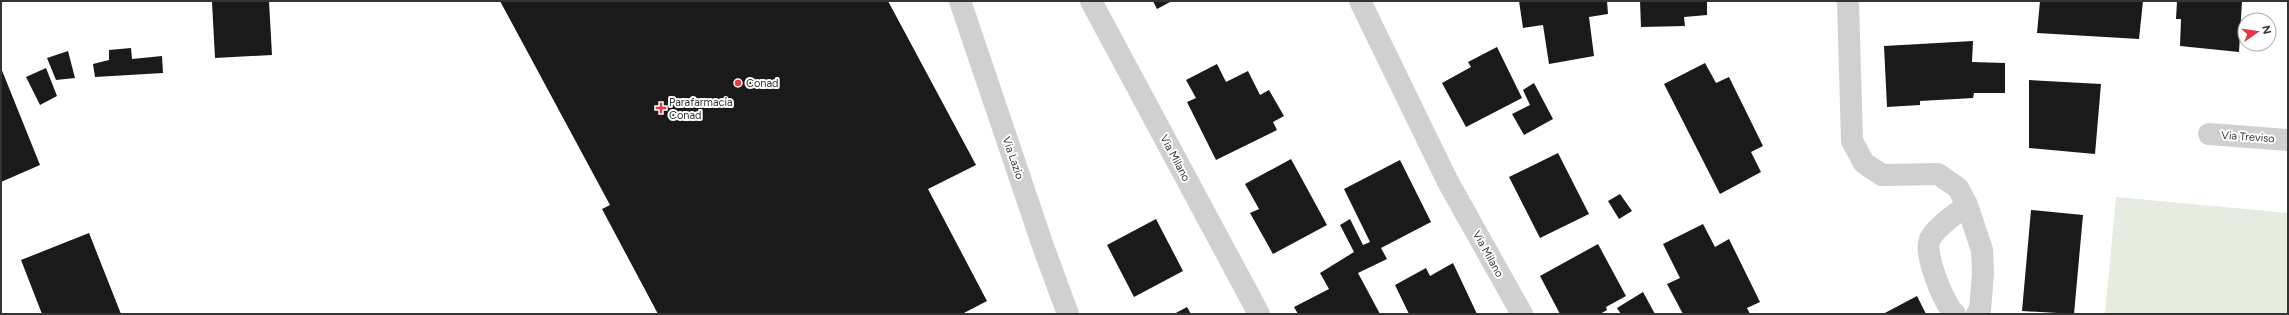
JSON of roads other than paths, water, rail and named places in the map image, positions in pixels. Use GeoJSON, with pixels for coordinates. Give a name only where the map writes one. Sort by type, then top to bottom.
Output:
{"type":"FeatureCollection","features":[{"type":"Feature","properties":{"kind":"street","name":"Via Lazio"},"geometry":{"type":"LineString","coordinates":[[960,1],[1044,249],[1068,314]]}},
{"type":"Feature","properties":{"kind":"street","name":"Via Milano"},"geometry":{"type":"LineString","coordinates":[[1092,1],[1259,314]]}},
{"type":"Feature","properties":{"kind":"street","name":"Via Milano"},"geometry":{"type":"LineString","coordinates":[[1360,1],[1448,182],[1522,314]]}},
{"type":"Feature","properties":{"kind":"street"},"geometry":{"type":"LineString","coordinates":[[1848,1],[1852,141],[1864,163],[1882,175],[1938,174],[1958,188],[1967,205],[1982,250],[1983,273],[1980,311],[1977,314]]}},
{"type":"Feature","properties":{"kind":"street","name":"Via Treviso"},"geometry":{"type":"LineString","coordinates":[[2208,134],[2288,140]]}},
{"type":"Feature","properties":{"kind":"street"},"geometry":{"type":"LineString","coordinates":[[1955,314],[1951,311],[1938,284],[1929,254],[1929,240],[1944,223],[1967,205]]}},
{"type":"Feature","properties":{"kind":"place","name":"Conad"},"geometry":{"type":"Point","coordinates":[738,83]}},
{"type":"Feature","properties":{"kind":"place","name":"Parafarmacia Conad"},"geometry":{"type":"Point","coordinates":[661,108]}}]}
